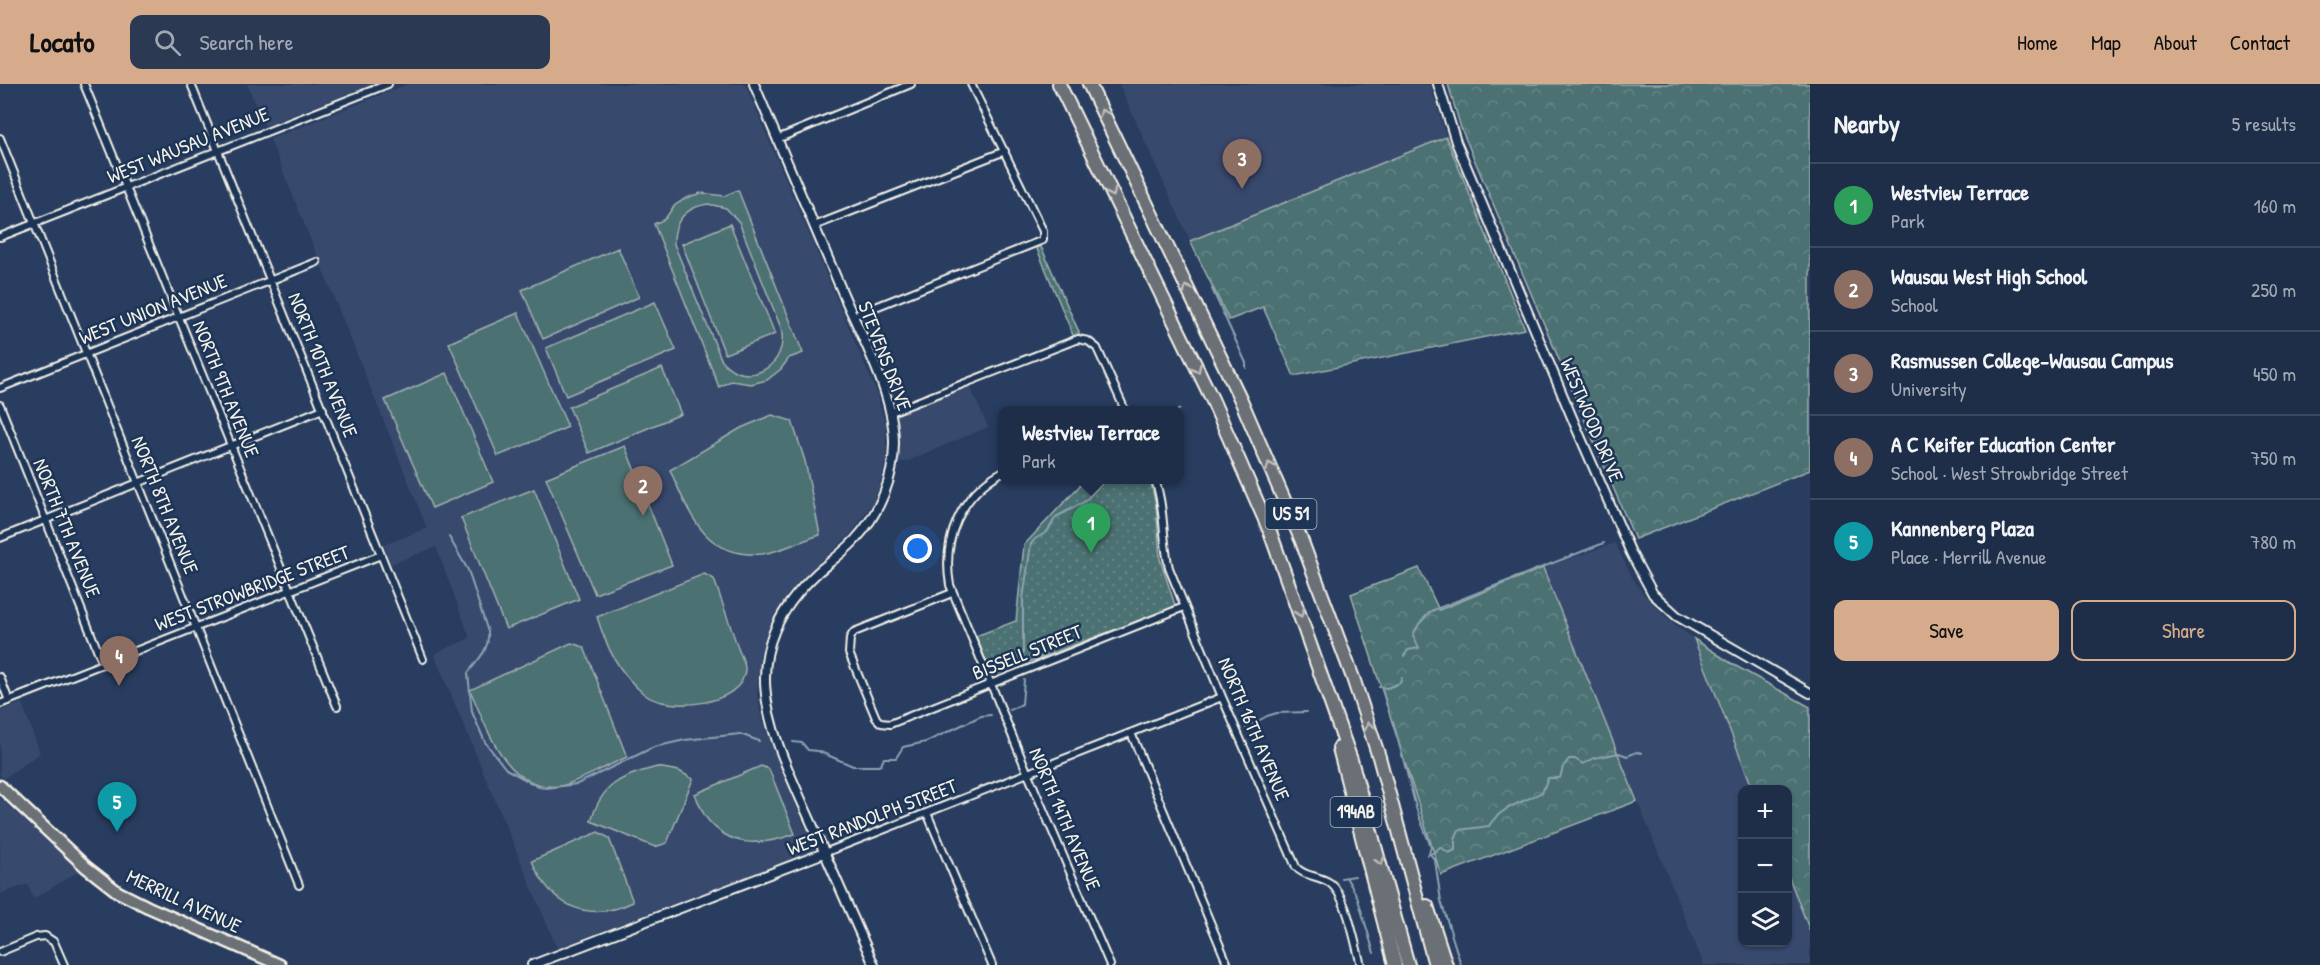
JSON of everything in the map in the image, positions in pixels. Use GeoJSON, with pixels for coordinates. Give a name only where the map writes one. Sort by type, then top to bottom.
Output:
{"type":"FeatureCollection","features":[{"type":"Feature","properties":{"kind":"highway","name":"US 51"},"geometry":{"type":"LineString","coordinates":[[1059,84],[1230,438],[1281,561],[1364,803],[1408,965]]}},
{"type":"Feature","properties":{"kind":"highway","name":"US 51"},"geometry":{"type":"LineString","coordinates":[[1089,84],[1235,388],[1273,473],[1332,619],[1446,965]]}},
{"type":"Feature","properties":{"kind":"highway","name":"194AB"},"geometry":{"type":"LineString","coordinates":[[1318,665],[1394,963]]}},
{"type":"Feature","properties":{"kind":"highway","name":"US 51"},"geometry":{"type":"LineString","coordinates":[[1379,757],[1435,965]]}},
{"type":"Feature","properties":{"kind":"main road","name":"MERRILL AVENUE"},"geometry":{"type":"LineString","coordinates":[[0,786],[86,867],[118,892],[148,908],[280,965]]}},
{"type":"Feature","properties":{"kind":"street","name":"NORTH 9TH AVENUE"},"geometry":{"type":"LineString","coordinates":[[84,84],[128,187],[337,706]]}},
{"type":"Feature","properties":{"kind":"street","name":"NORTH 10TH AVENUE"},"geometry":{"type":"LineString","coordinates":[[192,84],[423,659]]}},
{"type":"Feature","properties":{"kind":"street","name":"WEST WAUSAU AVENUE"},"geometry":{"type":"LineString","coordinates":[[0,237],[388,84]]}},
{"type":"Feature","properties":{"kind":"street","name":"STEVENS DRIVE"},"geometry":{"type":"LineString","coordinates":[[754,84],[853,316],[891,412],[894,444],[892,464],[886,490],[875,514],[853,542],[798,592],[773,636],[765,674],[765,694],[771,725],[874,965]]}},
{"type":"Feature","properties":{"kind":"street"},"geometry":{"type":"LineString","coordinates":[[777,139],[911,84]]}},
{"type":"Feature","properties":{"kind":"street"},"geometry":{"type":"LineString","coordinates":[[853,316],[1043,240],[1043,231],[971,84]]}},
{"type":"Feature","properties":{"kind":"street","name":"WESTWOOD DRIVE"},"geometry":{"type":"LineString","coordinates":[[1438,84],[1456,142],[1576,427],[1631,553],[1653,594],[1677,616],[1810,693]]}},
{"type":"Feature","properties":{"kind":"street","name":"NORTH 8TH AVENUE"},"geometry":{"type":"LineString","coordinates":[[0,138],[299,885]]}},
{"type":"Feature","properties":{"kind":"street"},"geometry":{"type":"LineString","coordinates":[[814,226],[1005,152]]}},
{"type":"Feature","properties":{"kind":"street","name":"WEST UNION AVENUE"},"geometry":{"type":"LineString","coordinates":[[0,388],[317,262]]}},
{"type":"Feature","properties":{"kind":"street"},"geometry":{"type":"LineString","coordinates":[[891,412],[1078,339],[1088,340],[1100,354],[1123,406]]}},
{"type":"Feature","properties":{"kind":"street","name":"NORTH 7TH AVENUE"},"geometry":{"type":"LineString","coordinates":[[0,405],[103,664]]}},
{"type":"Feature","properties":{"kind":"street"},"geometry":{"type":"LineString","coordinates":[[0,538],[323,409]]}},
{"type":"Feature","properties":{"kind":"street","name":"NORTH 14TH AVENUE"},"geometry":{"type":"LineString","coordinates":[[998,475],[978,489],[962,511],[953,530],[947,559],[952,592],[1110,965]]}},
{"type":"Feature","properties":{"kind":"street","name":"NORTH 16TH AVENUE"},"geometry":{"type":"LineString","coordinates":[[1156,484],[1161,501],[1167,556],[1184,607],[1222,697],[1296,867],[1300,872],[1330,883],[1339,894],[1361,965]]}},
{"type":"Feature","properties":{"kind":"street","name":"WEST STROWBRIDGE STREET"},"geometry":{"type":"LineString","coordinates":[[0,704],[381,555]]}},
{"type":"Feature","properties":{"kind":"street","name":"BISSELL STREET"},"geometry":{"type":"LineString","coordinates":[[952,592],[854,632],[850,638],[849,653],[876,718],[881,723],[890,724],[1184,607]]}},
{"type":"Feature","properties":{"kind":"street"},"geometry":{"type":"LineString","coordinates":[[0,677],[9,701]]}},
{"type":"Feature","properties":{"kind":"street","name":"WEST RANDOLPH STREET"},"geometry":{"type":"LineString","coordinates":[[532,965],[1222,697]]}},
{"type":"Feature","properties":{"kind":"street"},"geometry":{"type":"LineString","coordinates":[[1131,733],[1228,965]]}},
{"type":"Feature","properties":{"kind":"street"},"geometry":{"type":"LineString","coordinates":[[927,813],[992,965]]}},
{"type":"Feature","properties":{"kind":"street"},"geometry":{"type":"LineString","coordinates":[[0,952],[36,937],[45,936],[54,942],[64,965]]}},
{"type":"Feature","properties":{"kind":"shaded area"},"geometry":{"type":"Polygon","coordinates":[[[247,84],[371,84],[265,126],[247,84]]]}},
{"type":"Feature","properties":{"kind":"shaded area"},"geometry":{"type":"Polygon","coordinates":[[[408,84],[745,84],[875,389],[886,426],[886,460],[873,502],[851,534],[803,577],[789,593],[771,622],[760,655],[757,695],[762,721],[805,828],[808,829],[815,844],[813,851],[557,948],[434,654],[470,638],[436,547],[391,564],[384,545],[427,528],[270,139],[408,84]]]}},
{"type":"Feature","properties":{"kind":"shaded area"},"geometry":{"type":"Polygon","coordinates":[[[1119,84],[1430,84],[1446,137],[1190,241],[1119,84]]]}},
{"type":"Feature","properties":{"kind":"shaded area"},"geometry":{"type":"Polygon","coordinates":[[[968,382],[988,427],[905,462],[892,464],[891,412],[968,382]]]}},
{"type":"Feature","properties":{"kind":"shaded area"},"geometry":{"type":"Polygon","coordinates":[[[1615,543],[1644,595],[1672,623],[1694,639],[1751,785],[1738,785],[1738,947],[1792,947],[1792,885],[1810,931],[1810,965],[1704,965],[1543,568],[1615,543]]]}},
{"type":"Feature","properties":{"kind":"shaded area"},"geometry":{"type":"Polygon","coordinates":[[[22,703],[40,753],[4,778],[0,775],[0,711],[22,703]]]}},
{"type":"Feature","properties":{"kind":"shaded area"},"geometry":{"type":"Polygon","coordinates":[[[0,798],[79,871],[33,899],[28,884],[0,894],[0,798]]]}},
{"type":"Feature","properties":{"kind":"green space"},"geometry":{"type":"Polygon","coordinates":[[[1448,84],[1810,84],[1810,470],[1635,539],[1461,128],[1448,84]]]}},
{"type":"Feature","properties":{"kind":"green space"},"geometry":{"type":"Polygon","coordinates":[[[1446,137],[1525,329],[1294,376],[1263,307],[1229,320],[1190,241],[1446,137]]]}},
{"type":"Feature","properties":{"kind":"green space"},"geometry":{"type":"Polygon","coordinates":[[[738,190],[803,353],[789,358],[781,369],[767,380],[751,384],[731,381],[719,387],[654,224],[665,219],[674,206],[686,198],[701,193],[724,196],[738,190]],[[708,204],[687,212],[682,216],[676,228],[674,244],[722,361],[732,369],[743,373],[754,373],[764,370],[773,363],[779,353],[782,342],[781,328],[739,222],[726,208],[708,204]]]}},
{"type":"Feature","properties":{"kind":"green space"},"geometry":{"type":"Polygon","coordinates":[[[730,224],[775,334],[725,354],[682,244],[730,224]]]}},
{"type":"Feature","properties":{"kind":"green space"},"geometry":{"type":"Polygon","coordinates":[[[1039,242],[1079,332],[1080,339],[1075,340],[1035,244],[1039,242]]]}},
{"type":"Feature","properties":{"kind":"green space"},"geometry":{"type":"Polygon","coordinates":[[[618,248],[639,297],[543,339],[522,290],[618,248]]]}},
{"type":"Feature","properties":{"kind":"green space"},"geometry":{"type":"Polygon","coordinates":[[[655,302],[676,350],[566,396],[546,348],[655,302]]]}},
{"type":"Feature","properties":{"kind":"green space"},"geometry":{"type":"Polygon","coordinates":[[[518,313],[568,427],[498,456],[449,343],[518,313]]]}},
{"type":"Feature","properties":{"kind":"green space"},"geometry":{"type":"Polygon","coordinates":[[[662,368],[681,414],[589,453],[569,407],[662,368]]]}},
{"type":"Feature","properties":{"kind":"green space"},"geometry":{"type":"Polygon","coordinates":[[[447,373],[493,482],[432,508],[385,400],[447,373]]]}},
{"type":"Feature","properties":{"kind":"green space"},"geometry":{"type":"Polygon","coordinates":[[[772,415],[792,421],[805,461],[820,535],[769,553],[742,553],[726,549],[702,530],[685,502],[670,470],[741,428],[772,415]]]}},
{"type":"Feature","properties":{"kind":"green space"},"geometry":{"type":"Polygon","coordinates":[[[625,446],[672,565],[595,594],[546,478],[625,446]]]}},
{"type":"Feature","properties":{"kind":"green space"},"geometry":{"type":"Polygon","coordinates":[[[1081,484],[1151,484],[1156,504],[1160,559],[1175,605],[1170,609],[994,675],[990,671],[976,636],[1016,621],[1024,545],[1081,484]]]}},
{"type":"Feature","properties":{"kind":"green space"},"geometry":{"type":"Polygon","coordinates":[[[534,489],[579,599],[506,629],[461,518],[534,489]]]}},
{"type":"Feature","properties":{"kind":"green space"},"geometry":{"type":"Polygon","coordinates":[[[1419,568],[1439,610],[1543,568],[1637,801],[1441,875],[1351,594],[1419,568]]]}},
{"type":"Feature","properties":{"kind":"green space"},"geometry":{"type":"Polygon","coordinates":[[[704,574],[714,579],[744,662],[745,670],[741,682],[732,692],[702,703],[669,703],[655,700],[635,686],[620,668],[609,649],[597,617],[704,574]]]}},
{"type":"Feature","properties":{"kind":"green space"},"geometry":{"type":"Polygon","coordinates":[[[1694,639],[1734,665],[1810,707],[1810,931],[1792,885],[1792,785],[1751,785],[1694,639]]]}},
{"type":"Feature","properties":{"kind":"green space"},"geometry":{"type":"Polygon","coordinates":[[[571,643],[584,647],[627,757],[560,786],[541,785],[526,779],[512,768],[501,754],[470,690],[571,643]]]}},
{"type":"Feature","properties":{"kind":"green space"},"geometry":{"type":"Polygon","coordinates":[[[761,766],[769,769],[795,834],[758,842],[735,839],[714,827],[705,816],[695,794],[761,766]]]}},
{"type":"Feature","properties":{"kind":"green space"},"geometry":{"type":"Polygon","coordinates":[[[657,767],[679,771],[693,779],[667,843],[655,847],[591,821],[607,790],[623,778],[657,767]]]}},
{"type":"Feature","properties":{"kind":"green space"},"geometry":{"type":"Polygon","coordinates":[[[598,832],[609,838],[633,902],[616,908],[586,911],[560,900],[540,877],[532,861],[598,832]]]}},
{"type":"Feature","properties":{"kind":"waterway"},"geometry":{"type":"LineString","coordinates":[[1212,289],[1246,363],[1246,368]]}},
{"type":"Feature","properties":{"kind":"waterway"},"geometry":{"type":"LineString","coordinates":[[1023,659],[1023,599],[1031,544],[1047,532],[1056,517],[1084,502],[1101,484]]}},
{"type":"Feature","properties":{"kind":"waterway"},"geometry":{"type":"LineString","coordinates":[[449,537],[468,570],[488,632],[485,649],[468,673],[472,712],[485,742],[506,769],[539,787],[547,788],[577,784],[654,747],[685,740],[740,734],[759,741]]}},
{"type":"Feature","properties":{"kind":"waterway"},"geometry":{"type":"LineString","coordinates":[[1404,656],[1408,650],[1419,648],[1413,635],[1431,611],[1604,543]]}},
{"type":"Feature","properties":{"kind":"waterway"},"geometry":{"type":"LineString","coordinates":[[1379,687],[1387,688],[1400,683],[1402,678]]}},
{"type":"Feature","properties":{"kind":"waterway"},"geometry":{"type":"LineString","coordinates":[[1010,710],[1022,704],[1024,680]]}},
{"type":"Feature","properties":{"kind":"waterway"},"geometry":{"type":"LineString","coordinates":[[1382,689],[1387,706]]}},
{"type":"Feature","properties":{"kind":"waterway"},"geometry":{"type":"LineString","coordinates":[[1246,728],[1277,713],[1307,712]]}},
{"type":"Feature","properties":{"kind":"waterway"},"geometry":{"type":"LineString","coordinates":[[793,742],[802,743],[808,750],[818,751],[853,766],[878,766],[884,758],[896,758],[903,747],[926,742],[981,716],[991,715]]}},
{"type":"Feature","properties":{"kind":"waterway"},"geometry":{"type":"LineString","coordinates":[[1393,721],[1417,811],[1431,847],[1429,853]]}},
{"type":"Feature","properties":{"kind":"waterway"},"geometry":{"type":"LineString","coordinates":[[1427,855],[1440,847],[1449,853],[1455,850],[1455,838],[1459,830],[1489,826],[1506,809],[1542,792],[1548,778],[1560,778],[1563,767],[1569,759],[1575,759],[1583,764],[1594,758],[1619,753],[1627,756],[1637,752],[1642,753]]}},
{"type":"Feature","properties":{"kind":"waterway"},"geometry":{"type":"LineString","coordinates":[[1430,854],[1435,860],[1441,901],[1461,965]]}},
{"type":"Feature","properties":{"kind":"waterway"},"geometry":{"type":"LineString","coordinates":[[1341,878],[1355,876]]}},
{"type":"Feature","properties":{"kind":"waterway"},"geometry":{"type":"LineString","coordinates":[[1346,877],[1357,896],[1374,953]]}},
{"type":"Feature","properties":{"kind":"place","name":"Rasmussen College-Wausau Campus"},"geometry":{"type":"Point","coordinates":[1242,189]}},
{"type":"Feature","properties":{"kind":"place","name":"Wausau West High School"},"geometry":{"type":"Point","coordinates":[643,516]}},
{"type":"Feature","properties":{"kind":"place","name":"Westview Terrace"},"geometry":{"type":"Point","coordinates":[1091,553]}},
{"type":"Feature","properties":{"kind":"place","name":"A C Keifer Education Center"},"geometry":{"type":"Point","coordinates":[119,686]}},
{"type":"Feature","properties":{"kind":"place","name":"Kannenberg Plaza"},"geometry":{"type":"Point","coordinates":[117,832]}}]}
